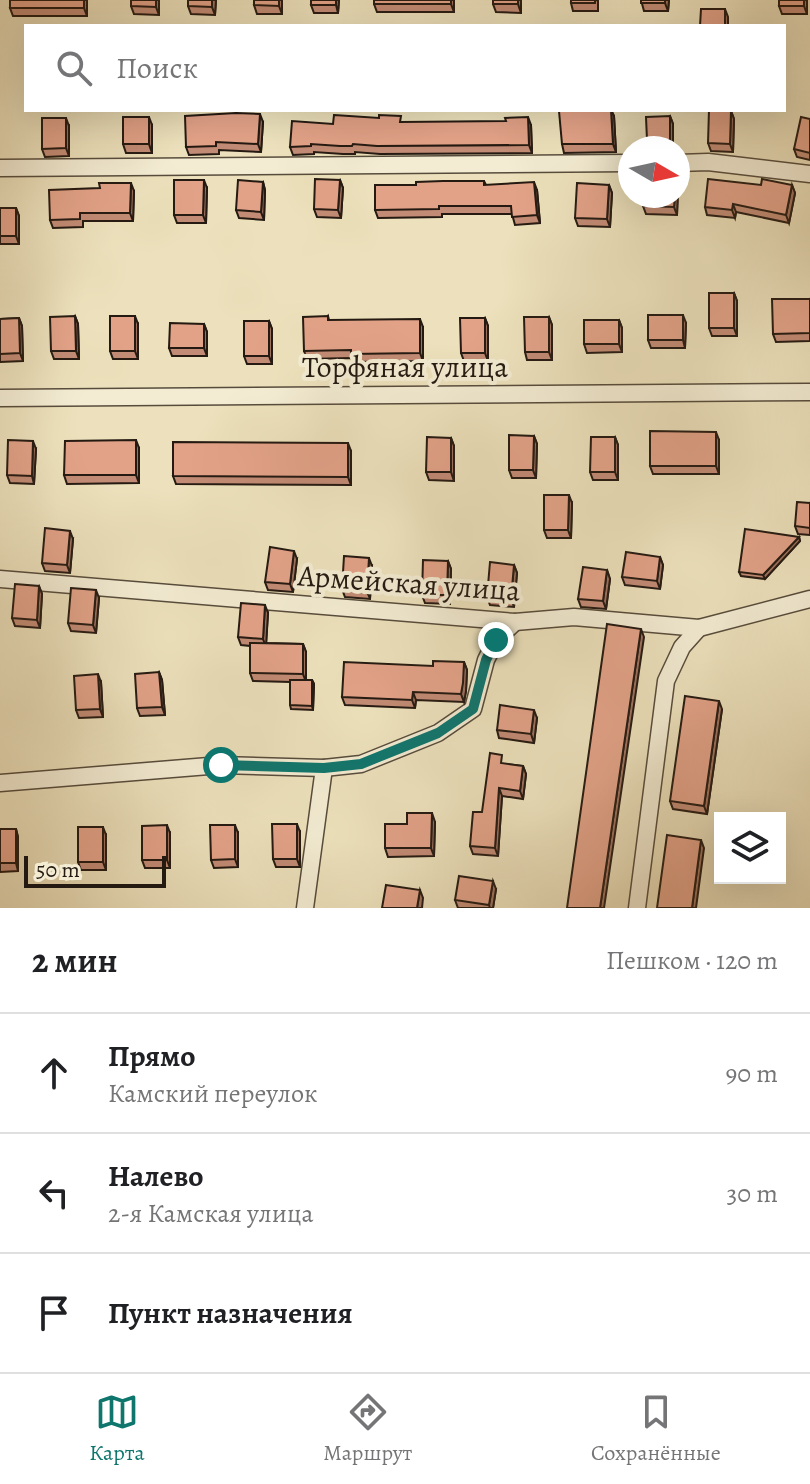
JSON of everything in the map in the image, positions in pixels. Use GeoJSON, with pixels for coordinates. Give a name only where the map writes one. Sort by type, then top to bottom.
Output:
{"type":"FeatureCollection","features":[{"type":"Feature","properties":{"kind":"street"},"geometry":{"type":"LineString","coordinates":[[0,168],[618,163]]}},
{"type":"Feature","properties":{"kind":"street"},"geometry":{"type":"LineString","coordinates":[[690,163],[810,174]]}},
{"type":"Feature","properties":{"kind":"street","name":"Торфяная улица"},"geometry":{"type":"LineString","coordinates":[[0,398],[810,392]]}},
{"type":"Feature","properties":{"kind":"street","name":"Армейская улица"},"geometry":{"type":"LineString","coordinates":[[0,579],[515,622],[574,617],[699,628],[810,599]]}},
{"type":"Feature","properties":{"kind":"street"},"geometry":{"type":"LineString","coordinates":[[0,783],[221,765],[324,768],[361,764],[438,733],[473,709],[486,660],[496,640],[515,622]]}},
{"type":"Feature","properties":{"kind":"street"},"geometry":{"type":"LineString","coordinates":[[637,908],[666,681],[682,647],[699,628]]}},
{"type":"Feature","properties":{"kind":"street"},"geometry":{"type":"LineString","coordinates":[[305,908],[324,768]]}},
{"type":"Feature","properties":{"kind":"building"},"geometry":{"type":"Polygon","coordinates":[[[10,0],[84,0],[84,8],[10,8],[10,0]]]}},
{"type":"Feature","properties":{"kind":"building"},"geometry":{"type":"Polygon","coordinates":[[[131,0],[156,0],[156,7],[131,6],[131,0]]]}},
{"type":"Feature","properties":{"kind":"building"},"geometry":{"type":"Polygon","coordinates":[[[188,0],[212,0],[212,7],[188,6],[188,0]]]}},
{"type":"Feature","properties":{"kind":"building"},"geometry":{"type":"Polygon","coordinates":[[[254,0],[279,0],[279,6],[254,5],[254,0]]]}},
{"type":"Feature","properties":{"kind":"building"},"geometry":{"type":"Polygon","coordinates":[[[311,0],[336,0],[336,5],[311,5],[311,0]]]}},
{"type":"Feature","properties":{"kind":"building"},"geometry":{"type":"Polygon","coordinates":[[[374,0],[451,0],[451,4],[374,4],[374,0]]]}},
{"type":"Feature","properties":{"kind":"building"},"geometry":{"type":"Polygon","coordinates":[[[493,0],[518,0],[518,4],[493,4],[493,0]]]}},
{"type":"Feature","properties":{"kind":"building"},"geometry":{"type":"Polygon","coordinates":[[[571,0],[595,0],[595,3],[571,3],[571,0]]]}},
{"type":"Feature","properties":{"kind":"building"},"geometry":{"type":"Polygon","coordinates":[[[641,0],[665,0],[665,3],[641,3],[641,0]]]}},
{"type":"Feature","properties":{"kind":"building"},"geometry":{"type":"Polygon","coordinates":[[[779,0],[804,0],[804,6],[779,6],[779,0]]]}},
{"type":"Feature","properties":{"kind":"building"},"geometry":{"type":"Polygon","coordinates":[[[701,9],[725,9],[725,24],[700,24],[701,9]]]}},
{"type":"Feature","properties":{"kind":"building"},"geometry":{"type":"Polygon","coordinates":[[[559,112],[611,112],[613,144],[562,144],[559,112]]]}},
{"type":"Feature","properties":{"kind":"building"},"geometry":{"type":"Polygon","coordinates":[[[709,112],[731,112],[730,144],[708,143],[709,112]]]}},
{"type":"Feature","properties":{"kind":"building"},"geometry":{"type":"Polygon","coordinates":[[[260,114],[258,144],[216,142],[216,146],[186,147],[185,116],[260,114]]]}},
{"type":"Feature","properties":{"kind":"building"},"geometry":{"type":"Polygon","coordinates":[[[334,115],[401,116],[400,122],[506,121],[505,118],[528,117],[529,145],[311,144],[290,147],[292,121],[333,124],[334,115]]]}},
{"type":"Feature","properties":{"kind":"building"},"geometry":{"type":"Polygon","coordinates":[[[670,116],[670,136],[647,136],[646,117],[670,116]]]}},
{"type":"Feature","properties":{"kind":"building"},"geometry":{"type":"Polygon","coordinates":[[[123,117],[149,117],[149,144],[123,144],[123,117]]]}},
{"type":"Feature","properties":{"kind":"building"},"geometry":{"type":"Polygon","coordinates":[[[801,117],[810,119],[810,153],[794,149],[801,117]]]}},
{"type":"Feature","properties":{"kind":"building"},"geometry":{"type":"Polygon","coordinates":[[[42,118],[66,118],[66,148],[42,149],[42,118]]]}},
{"type":"Feature","properties":{"kind":"building"},"geometry":{"type":"Polygon","coordinates":[[[315,179],[340,180],[338,210],[314,209],[315,179]]]}},
{"type":"Feature","properties":{"kind":"building"},"geometry":{"type":"Polygon","coordinates":[[[708,179],[761,185],[762,179],[792,185],[786,215],[733,204],[732,210],[705,207],[708,179]]]}},
{"type":"Feature","properties":{"kind":"building"},"geometry":{"type":"Polygon","coordinates":[[[174,180],[204,180],[203,215],[174,215],[174,180]]]}},
{"type":"Feature","properties":{"kind":"building"},"geometry":{"type":"Polygon","coordinates":[[[238,180],[263,182],[261,212],[236,210],[238,180]]]}},
{"type":"Feature","properties":{"kind":"building"},"geometry":{"type":"Polygon","coordinates":[[[484,181],[484,185],[534,182],[537,215],[512,217],[511,206],[375,210],[375,185],[416,185],[416,182],[484,181]]]}},
{"type":"Feature","properties":{"kind":"building"},"geometry":{"type":"Polygon","coordinates":[[[99,183],[131,183],[130,213],[80,213],[80,219],[50,220],[49,190],[100,188],[99,183]]]}},
{"type":"Feature","properties":{"kind":"building"},"geometry":{"type":"Polygon","coordinates":[[[577,183],[609,185],[607,219],[575,218],[577,183]]]}},
{"type":"Feature","properties":{"kind":"building"},"geometry":{"type":"Polygon","coordinates":[[[0,208],[16,208],[16,236],[0,236],[0,208]]]}},
{"type":"Feature","properties":{"kind":"building"},"geometry":{"type":"Polygon","coordinates":[[[709,293],[734,293],[734,328],[709,328],[709,293]]]}},
{"type":"Feature","properties":{"kind":"building"},"geometry":{"type":"Polygon","coordinates":[[[772,299],[810,299],[810,333],[773,334],[772,299]]]}},
{"type":"Feature","properties":{"kind":"building"},"geometry":{"type":"Polygon","coordinates":[[[648,315],[683,315],[683,340],[648,340],[648,315]]]}},
{"type":"Feature","properties":{"kind":"building"},"geometry":{"type":"Polygon","coordinates":[[[75,316],[76,351],[51,351],[50,317],[75,316]]]}},
{"type":"Feature","properties":{"kind":"building"},"geometry":{"type":"Polygon","coordinates":[[[110,316],[135,316],[135,351],[110,351],[110,316]]]}},
{"type":"Feature","properties":{"kind":"building"},"geometry":{"type":"Polygon","coordinates":[[[328,316],[328,320],[420,319],[420,353],[304,351],[303,317],[328,316]]]}},
{"type":"Feature","properties":{"kind":"building"},"geometry":{"type":"Polygon","coordinates":[[[524,317],[549,317],[549,352],[525,352],[524,317]]]}},
{"type":"Feature","properties":{"kind":"building"},"geometry":{"type":"Polygon","coordinates":[[[19,318],[20,353],[0,354],[0,319],[19,318]]]}},
{"type":"Feature","properties":{"kind":"building"},"geometry":{"type":"Polygon","coordinates":[[[460,318],[485,318],[485,353],[461,353],[460,318]]]}},
{"type":"Feature","properties":{"kind":"building"},"geometry":{"type":"Polygon","coordinates":[[[584,320],[619,320],[619,344],[584,344],[584,320]]]}},
{"type":"Feature","properties":{"kind":"building"},"geometry":{"type":"Polygon","coordinates":[[[244,321],[269,321],[269,356],[244,356],[244,321]]]}},
{"type":"Feature","properties":{"kind":"building"},"geometry":{"type":"Polygon","coordinates":[[[170,323],[204,324],[204,348],[169,348],[170,323]]]}},
{"type":"Feature","properties":{"kind":"building"},"geometry":{"type":"Polygon","coordinates":[[[650,431],[716,432],[716,466],[650,466],[650,431]]]}},
{"type":"Feature","properties":{"kind":"building"},"geometry":{"type":"Polygon","coordinates":[[[509,435],[534,436],[533,470],[509,470],[509,435]]]}},
{"type":"Feature","properties":{"kind":"building"},"geometry":{"type":"Polygon","coordinates":[[[427,437],[451,438],[451,472],[426,472],[427,437]]]}},
{"type":"Feature","properties":{"kind":"building"},"geometry":{"type":"Polygon","coordinates":[[[591,437],[615,437],[615,472],[590,472],[591,437]]]}},
{"type":"Feature","properties":{"kind":"building"},"geometry":{"type":"Polygon","coordinates":[[[8,440],[33,441],[32,476],[7,475],[8,440]]]}},
{"type":"Feature","properties":{"kind":"building"},"geometry":{"type":"Polygon","coordinates":[[[136,440],[136,475],[64,475],[65,441],[136,440]]]}},
{"type":"Feature","properties":{"kind":"building"},"geometry":{"type":"Polygon","coordinates":[[[173,442],[348,443],[348,477],[173,476],[173,442]]]}},
{"type":"Feature","properties":{"kind":"building"},"geometry":{"type":"Polygon","coordinates":[[[544,495],[569,495],[568,530],[544,530],[544,495]]]}},
{"type":"Feature","properties":{"kind":"building"},"geometry":{"type":"Polygon","coordinates":[[[797,502],[810,503],[810,528],[795,526],[797,502]]]}},
{"type":"Feature","properties":{"kind":"building"},"geometry":{"type":"Polygon","coordinates":[[[45,528],[70,531],[67,565],[42,563],[45,528]]]}},
{"type":"Feature","properties":{"kind":"building"},"geometry":{"type":"Polygon","coordinates":[[[745,529],[799,537],[763,575],[739,572],[745,529]]]}},
{"type":"Feature","properties":{"kind":"building"},"geometry":{"type":"Polygon","coordinates":[[[270,547],[294,551],[290,584],[265,582],[270,547]]]}},
{"type":"Feature","properties":{"kind":"building"},"geometry":{"type":"Polygon","coordinates":[[[626,552],[660,557],[657,581],[622,577],[626,552]]]}},
{"type":"Feature","properties":{"kind":"building"},"geometry":{"type":"Polygon","coordinates":[[[344,556],[369,558],[367,591],[342,589],[344,556]]]}},
{"type":"Feature","properties":{"kind":"building"},"geometry":{"type":"Polygon","coordinates":[[[423,560],[448,561],[447,595],[422,595],[423,560]]]}},
{"type":"Feature","properties":{"kind":"building"},"geometry":{"type":"Polygon","coordinates":[[[490,562],[514,565],[511,599],[487,597],[490,562]]]}},
{"type":"Feature","properties":{"kind":"building"},"geometry":{"type":"Polygon","coordinates":[[[583,567],[607,570],[603,601],[578,599],[583,567]]]}},
{"type":"Feature","properties":{"kind":"building"},"geometry":{"type":"Polygon","coordinates":[[[15,584],[39,586],[37,620],[12,618],[15,584]]]}},
{"type":"Feature","properties":{"kind":"building"},"geometry":{"type":"Polygon","coordinates":[[[71,588],[96,590],[93,625],[68,623],[71,588]]]}},
{"type":"Feature","properties":{"kind":"building"},"geometry":{"type":"Polygon","coordinates":[[[241,603],[265,605],[263,639],[238,637],[241,603]]]}},
{"type":"Feature","properties":{"kind":"building"},"geometry":{"type":"Polygon","coordinates":[[[607,624],[641,629],[600,908],[567,908],[607,624]]]}},
{"type":"Feature","properties":{"kind":"building"},"geometry":{"type":"Polygon","coordinates":[[[250,643],[303,644],[303,674],[250,673],[250,643]]]}},
{"type":"Feature","properties":{"kind":"building"},"geometry":{"type":"Polygon","coordinates":[[[433,661],[464,662],[461,694],[413,692],[412,700],[342,697],[344,662],[433,666],[433,661]]]}},
{"type":"Feature","properties":{"kind":"building"},"geometry":{"type":"Polygon","coordinates":[[[159,672],[162,707],[137,708],[135,674],[159,672]]]}},
{"type":"Feature","properties":{"kind":"building"},"geometry":{"type":"Polygon","coordinates":[[[98,674],[100,709],[76,710],[74,676],[98,674]]]}},
{"type":"Feature","properties":{"kind":"building"},"geometry":{"type":"Polygon","coordinates":[[[290,680],[312,680],[312,706],[290,705],[290,680]]]}},
{"type":"Feature","properties":{"kind":"building"},"geometry":{"type":"Polygon","coordinates":[[[685,696],[719,701],[704,806],[670,801],[685,696]]]}},
{"type":"Feature","properties":{"kind":"building"},"geometry":{"type":"Polygon","coordinates":[[[500,705],[534,710],[531,734],[497,730],[500,705]]]}},
{"type":"Feature","properties":{"kind":"building"},"geometry":{"type":"Polygon","coordinates":[[[490,753],[502,755],[501,763],[523,766],[520,791],[499,788],[495,848],[470,846],[473,812],[482,812],[490,753]]]}},
{"type":"Feature","properties":{"kind":"building"},"geometry":{"type":"Polygon","coordinates":[[[407,813],[432,813],[431,848],[385,848],[385,824],[407,824],[407,813]]]}},
{"type":"Feature","properties":{"kind":"building"},"geometry":{"type":"Polygon","coordinates":[[[272,824],[297,824],[297,859],[273,859],[272,824]]]}},
{"type":"Feature","properties":{"kind":"building"},"geometry":{"type":"Polygon","coordinates":[[[167,825],[167,860],[142,860],[142,826],[167,825]]]}},
{"type":"Feature","properties":{"kind":"building"},"geometry":{"type":"Polygon","coordinates":[[[210,825],[235,825],[235,859],[211,860],[210,825]]]}},
{"type":"Feature","properties":{"kind":"building"},"geometry":{"type":"Polygon","coordinates":[[[78,827],[103,827],[103,862],[78,862],[78,827]]]}},
{"type":"Feature","properties":{"kind":"building"},"geometry":{"type":"Polygon","coordinates":[[[0,829],[16,829],[16,863],[0,863],[0,829]]]}},
{"type":"Feature","properties":{"kind":"building"},"geometry":{"type":"Polygon","coordinates":[[[667,835],[701,840],[692,908],[657,908],[667,835]]]}},
{"type":"Feature","properties":{"kind":"building"},"geometry":{"type":"Polygon","coordinates":[[[459,876],[493,881],[489,905],[455,900],[459,876]]]}},
{"type":"Feature","properties":{"kind":"building"},"geometry":{"type":"Polygon","coordinates":[[[386,885],[420,890],[417,908],[382,908],[386,885]]]}},
{"type":"Feature","properties":{"kind":"route"},"geometry":{"type":"LineString","coordinates":[[221,765],[324,768],[361,764],[438,733],[473,709],[486,660],[496,640]]}}]}
